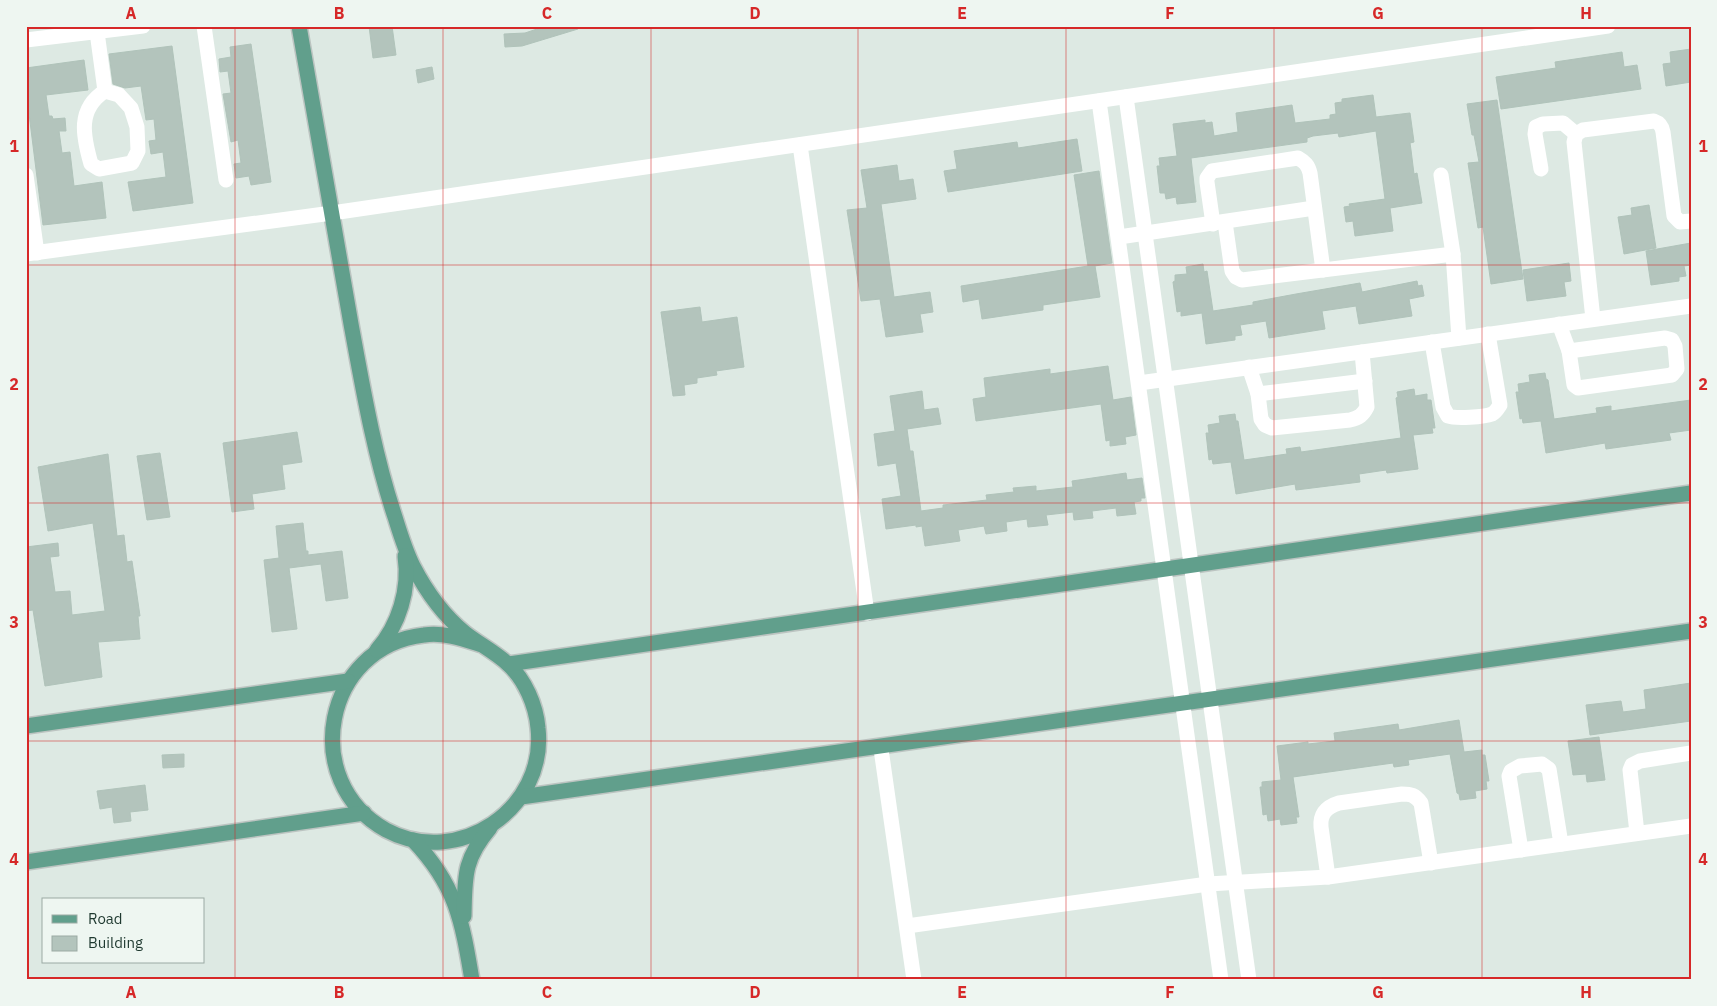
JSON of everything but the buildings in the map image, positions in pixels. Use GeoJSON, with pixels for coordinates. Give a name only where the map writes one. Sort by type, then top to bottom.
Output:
{"type":"FeatureCollection","features":[{"type":"Feature","properties":{"kind":"main road"},"geometry":{"type":"LineString","coordinates":[[298,26],[370,424],[381,472],[403,542],[411,562],[434,600],[464,632],[508,664],[523,683],[533,704],[538,728],[538,752],[532,776],[521,797],[508,812],[493,824],[468,837],[440,842],[413,840],[387,830],[364,814],[345,788],[338,774],[332,750],[332,726],[338,703],[348,682],[385,641],[395,623],[402,604],[406,583],[406,562],[403,542]]}},
{"type":"Feature","properties":{"kind":"main road"},"geometry":{"type":"LineString","coordinates":[[508,664],[1691,493]]}},
{"type":"Feature","properties":{"kind":"main road"},"geometry":{"type":"LineString","coordinates":[[521,797],[881,749],[1691,631]]}},
{"type":"Feature","properties":{"kind":"main road"},"geometry":{"type":"LineString","coordinates":[[371,656],[397,642],[425,634],[454,636],[482,645]]}},
{"type":"Feature","properties":{"kind":"main road"},"geometry":{"type":"LineString","coordinates":[[26,726],[348,682]]}},
{"type":"Feature","properties":{"kind":"main road"},"geometry":{"type":"LineString","coordinates":[[26,862],[364,814]]}},
{"type":"Feature","properties":{"kind":"main road"},"geometry":{"type":"LineString","coordinates":[[464,930],[465,874],[475,847],[493,824]]}},
{"type":"Feature","properties":{"kind":"main road"},"geometry":{"type":"LineString","coordinates":[[413,840],[437,867],[454,898],[464,930],[472,980]]}},
{"type":"Feature","properties":{"kind":"street"},"geometry":{"type":"LineString","coordinates":[[27,36],[97,32],[143,26]]}},
{"type":"Feature","properties":{"kind":"street"},"geometry":{"type":"LineString","coordinates":[[204,26],[226,180]]}},
{"type":"Feature","properties":{"kind":"street"},"geometry":{"type":"LineString","coordinates":[[26,175],[32,254],[332,213],[1608,26]]}},
{"type":"Feature","properties":{"kind":"street"},"geometry":{"type":"LineString","coordinates":[[97,32],[105,91]]}},
{"type":"Feature","properties":{"kind":"street"},"geometry":{"type":"LineString","coordinates":[[105,91],[119,96],[131,108],[137,127],[138,151],[132,163],[99,169],[91,164],[84,139],[87,109],[96,97],[105,91]]}},
{"type":"Feature","properties":{"kind":"street"},"geometry":{"type":"LineString","coordinates":[[1126,97],[1249,980]]}},
{"type":"Feature","properties":{"kind":"street"},"geometry":{"type":"LineString","coordinates":[[1099,101],[1221,980]]}},
{"type":"Feature","properties":{"kind":"street"},"geometry":{"type":"LineString","coordinates":[[1593,319],[1574,142],[1576,134],[1583,130],[1654,121],[1659,123],[1663,132],[1674,216],[1680,222],[1691,221]]}},
{"type":"Feature","properties":{"kind":"street"},"geometry":{"type":"LineString","coordinates":[[1541,169],[1535,134],[1536,126],[1563,123],[1576,134]]}},
{"type":"Feature","properties":{"kind":"street"},"geometry":{"type":"LineString","coordinates":[[800,144],[867,613]]}},
{"type":"Feature","properties":{"kind":"street"},"geometry":{"type":"LineString","coordinates":[[1323,270],[1308,166],[1304,161],[1298,158],[1212,171],[1207,178],[1232,271],[1236,277],[1242,280],[1453,254]]}},
{"type":"Feature","properties":{"kind":"street"},"geometry":{"type":"LineString","coordinates":[[1441,175],[1453,254],[1460,338]]}},
{"type":"Feature","properties":{"kind":"street"},"geometry":{"type":"LineString","coordinates":[[1119,237],[1314,208]]}},
{"type":"Feature","properties":{"kind":"street"},"geometry":{"type":"LineString","coordinates":[[1139,383],[1691,306]]}},
{"type":"Feature","properties":{"kind":"street"},"geometry":{"type":"LineString","coordinates":[[1559,324],[1569,351],[1573,383],[1578,388],[1668,376],[1672,375],[1677,369],[1674,343],[1669,338],[1569,351]]}},
{"type":"Feature","properties":{"kind":"street"},"geometry":{"type":"LineString","coordinates":[[1432,342],[1444,407],[1448,416],[1458,418],[1492,414],[1500,405],[1488,334]]}},
{"type":"Feature","properties":{"kind":"street"},"geometry":{"type":"LineString","coordinates":[[1249,368],[1258,394],[1261,419],[1265,425],[1278,428],[1358,418],[1364,414],[1367,407],[1362,352]]}},
{"type":"Feature","properties":{"kind":"street"},"geometry":{"type":"LineString","coordinates":[[1258,394],[1366,382]]}},
{"type":"Feature","properties":{"kind":"street"},"geometry":{"type":"LineString","coordinates":[[881,749],[914,980]]}},
{"type":"Feature","properties":{"kind":"street"},"geometry":{"type":"LineString","coordinates":[[1637,834],[1630,770],[1632,765],[1640,761],[1691,753]]}},
{"type":"Feature","properties":{"kind":"street"},"geometry":{"type":"LineString","coordinates":[[1521,850],[1509,776],[1511,771],[1520,766],[1542,764],[1549,769],[1561,844]]}},
{"type":"Feature","properties":{"kind":"street"},"geometry":{"type":"LineString","coordinates":[[1328,878],[1321,827],[1321,818],[1324,811],[1330,806],[1338,804],[1384,797],[1409,794],[1416,797],[1421,803],[1431,863]]}},
{"type":"Feature","properties":{"kind":"street"},"geometry":{"type":"LineString","coordinates":[[907,926],[1208,884],[1328,878],[1691,826]]}}]}
